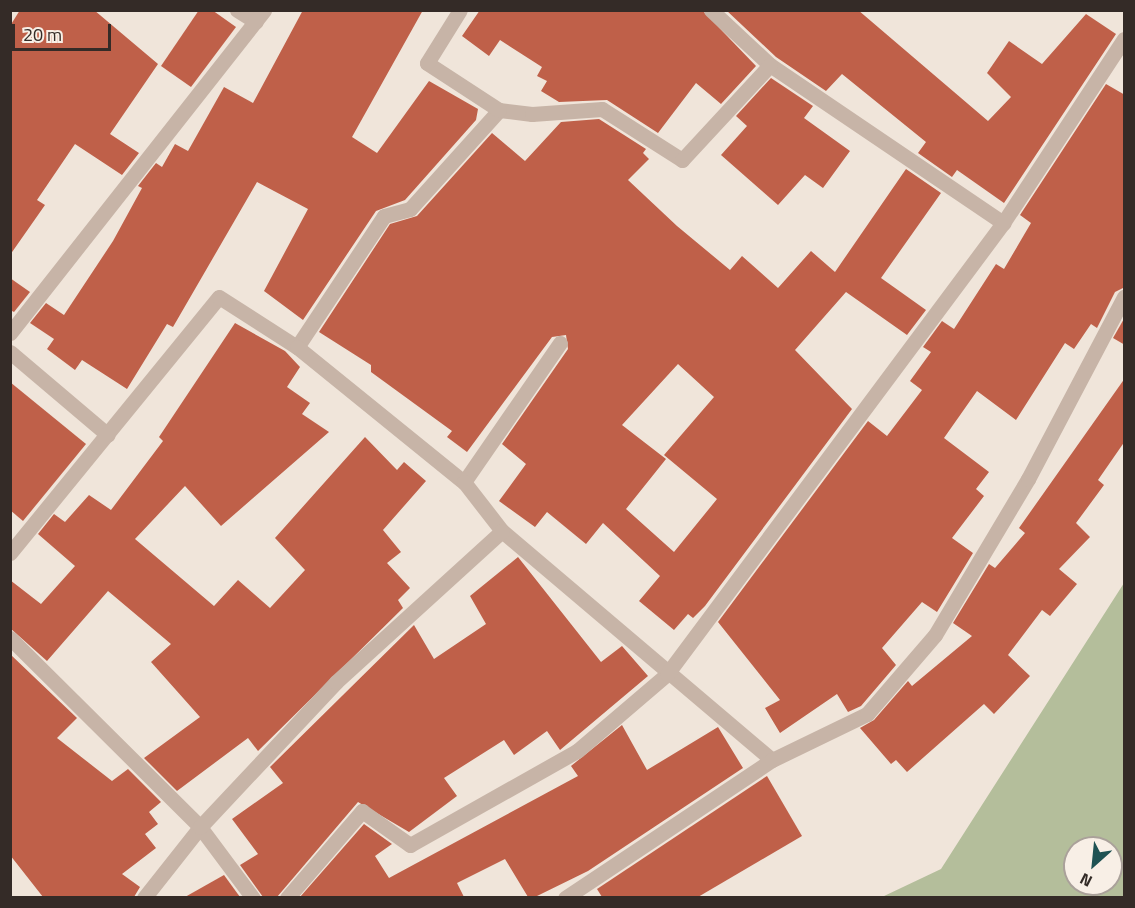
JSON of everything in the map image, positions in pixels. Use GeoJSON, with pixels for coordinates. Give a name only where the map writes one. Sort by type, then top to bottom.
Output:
{"type":"FeatureCollection","features":[{"type":"Feature","properties":{"kind":"street"},"geometry":{"type":"LineString","coordinates":[[10,333],[260,16],[237,10]]}},
{"type":"Feature","properties":{"kind":"street"},"geometry":{"type":"LineString","coordinates":[[460,10],[427,63],[499,110],[532,114],[602,109],[682,160],[770,64]]}},
{"type":"Feature","properties":{"kind":"street"},"geometry":{"type":"LineString","coordinates":[[711,10],[770,64],[1003,223]]}},
{"type":"Feature","properties":{"kind":"street"},"geometry":{"type":"LineString","coordinates":[[287,897],[362,811],[410,845],[577,751],[667,674],[1003,223],[1125,39]]}},
{"type":"Feature","properties":{"kind":"street"},"geometry":{"type":"LineString","coordinates":[[297,347],[384,216],[410,209],[499,110]]}},
{"type":"Feature","properties":{"kind":"street"},"geometry":{"type":"LineString","coordinates":[[10,553],[219,297],[297,347],[464,483],[502,531],[667,674],[772,760]]}},
{"type":"Feature","properties":{"kind":"street"},"geometry":{"type":"LineString","coordinates":[[565,897],[772,760],[867,714],[935,635],[1028,479],[1125,297]]}},
{"type":"Feature","properties":{"kind":"street"},"geometry":{"type":"LineString","coordinates":[[464,483],[560,344]]}},
{"type":"Feature","properties":{"kind":"street"},"geometry":{"type":"LineString","coordinates":[[10,352],[108,435]]}},
{"type":"Feature","properties":{"kind":"street"},"geometry":{"type":"LineString","coordinates":[[144,897],[200,827],[336,682],[502,531]]}},
{"type":"Feature","properties":{"kind":"street"},"geometry":{"type":"LineString","coordinates":[[10,638],[200,827],[253,897]]}},
{"type":"Feature","properties":{"kind":"green space"},"geometry":{"type":"Polygon","coordinates":[[[1124,583],[1124,897],[882,897],[941,869],[1124,583]]]}},
{"type":"Feature","properties":{"kind":"building"},"geometry":{"type":"Polygon","coordinates":[[[20,10],[94,10],[158,64],[110,134],[139,153],[122,175],[75,144],[37,200],[45,205],[10,255],[10,26],[20,10]]]}},
{"type":"Feature","properties":{"kind":"building"},"geometry":{"type":"Polygon","coordinates":[[[199,10],[212,10],[236,27],[191,87],[161,66],[199,10]]]}},
{"type":"Feature","properties":{"kind":"building"},"geometry":{"type":"Polygon","coordinates":[[[303,10],[423,10],[352,137],[377,153],[429,81],[478,109],[476,120],[405,200],[376,211],[303,320],[264,291],[308,209],[257,182],[173,327],[167,324],[127,389],[82,360],[75,370],[47,349],[54,339],[30,323],[46,303],[64,315],[113,241],[142,188],[138,186],[156,163],[162,167],[175,144],[188,151],[224,87],[253,103],[303,10]]]}},
{"type":"Feature","properties":{"kind":"building"},"geometry":{"type":"Polygon","coordinates":[[[480,10],[702,10],[756,66],[721,104],[696,83],[658,133],[607,100],[559,102],[541,91],[547,81],[537,76],[542,67],[500,40],[489,56],[462,36],[480,10]]]}},
{"type":"Feature","properties":{"kind":"building"},"geometry":{"type":"Polygon","coordinates":[[[726,10],[858,10],[988,121],[1011,97],[987,73],[1009,41],[1042,64],[1086,14],[1116,34],[1004,203],[957,170],[952,177],[918,153],[926,142],[842,74],[826,91],[776,57],[726,10]]]}},
{"type":"Feature","properties":{"kind":"building"},"geometry":{"type":"Polygon","coordinates":[[[771,78],[813,106],[804,118],[850,151],[823,188],[805,175],[778,205],[721,155],[747,126],[736,116],[771,78]]]}},
{"type":"Feature","properties":{"kind":"building"},"geometry":{"type":"Polygon","coordinates":[[[1106,84],[1125,95],[1125,287],[1115,292],[1097,328],[1091,324],[1074,349],[1065,343],[1016,420],[977,391],[944,438],[989,472],[976,489],[984,496],[952,538],[973,553],[937,612],[922,602],[882,648],[896,665],[861,706],[848,712],[837,694],[780,733],[765,708],[780,700],[718,622],[868,421],[887,436],[922,390],[910,381],[931,352],[923,347],[942,321],[954,329],[996,264],[1004,269],[1031,223],[1020,215],[1106,84]]]}},
{"type":"Feature","properties":{"kind":"building"},"geometry":{"type":"Polygon","coordinates":[[[599,119],[646,149],[643,153],[649,159],[628,180],[677,226],[730,270],[742,256],[778,288],[811,251],[835,272],[906,169],[941,193],[881,278],[926,310],[907,335],[846,292],[795,350],[852,409],[705,606],[693,618],[688,614],[674,630],[639,601],[660,576],[603,523],[586,544],[547,512],[535,527],[499,501],[526,464],[502,444],[568,349],[566,335],[552,337],[467,452],[447,437],[452,431],[371,372],[371,365],[319,332],[390,224],[417,216],[492,133],[525,161],[561,122],[599,119]],[[678,364],[622,425],[666,459],[626,509],[674,552],[717,499],[664,455],[714,397],[678,364]]]}},
{"type":"Feature","properties":{"kind":"building"},"geometry":{"type":"Polygon","coordinates":[[[10,278],[30,292],[14,312],[10,310],[10,278]]]}},
{"type":"Feature","properties":{"kind":"building"},"geometry":{"type":"Polygon","coordinates":[[[1125,317],[1125,345],[1113,338],[1125,317]]]}},
{"type":"Feature","properties":{"kind":"building"},"geometry":{"type":"Polygon","coordinates":[[[235,323],[285,351],[300,367],[287,387],[310,403],[302,414],[329,432],[221,526],[185,486],[135,539],[214,606],[238,580],[270,608],[305,570],[275,538],[365,437],[397,470],[404,462],[426,481],[383,530],[401,552],[387,563],[410,588],[398,600],[403,608],[258,751],[248,738],[177,791],[144,758],[200,717],[151,662],[171,644],[108,591],[47,661],[10,628],[10,580],[41,604],[75,566],[38,534],[54,514],[65,522],[89,495],[111,510],[163,441],[159,437],[235,323]]]}},
{"type":"Feature","properties":{"kind":"building"},"geometry":{"type":"Polygon","coordinates":[[[1125,378],[1125,441],[1098,480],[1104,485],[1076,523],[1090,537],[1059,569],[1077,584],[1050,616],[1042,610],[1008,655],[1030,676],[994,714],[984,704],[907,772],[896,760],[891,764],[860,728],[874,720],[908,681],[912,686],[972,636],[953,623],[989,564],[995,568],[1025,533],[1019,528],[1125,378]]]}},
{"type":"Feature","properties":{"kind":"building"},"geometry":{"type":"Polygon","coordinates":[[[10,382],[86,444],[23,521],[10,510],[10,382]]]}},
{"type":"Feature","properties":{"kind":"building"},"geometry":{"type":"Polygon","coordinates":[[[518,557],[601,662],[622,646],[648,676],[560,750],[547,731],[514,755],[504,740],[444,778],[457,796],[409,832],[358,802],[277,897],[263,897],[240,865],[258,854],[232,819],[283,783],[270,767],[414,625],[434,659],[486,624],[470,596],[518,557]]]}},
{"type":"Feature","properties":{"kind":"building"},"geometry":{"type":"Polygon","coordinates":[[[10,654],[77,718],[57,738],[112,781],[128,769],[161,802],[149,812],[158,824],[145,834],[156,848],[122,874],[140,887],[134,897],[43,897],[10,855],[10,654]]]}},
{"type":"Feature","properties":{"kind":"building"},"geometry":{"type":"Polygon","coordinates":[[[622,725],[647,770],[718,727],[743,768],[588,871],[535,897],[528,897],[505,859],[457,883],[464,897],[300,897],[364,824],[392,844],[375,856],[389,878],[578,776],[571,766],[622,725]]]}},
{"type":"Feature","properties":{"kind":"building"},"geometry":{"type":"Polygon","coordinates":[[[767,776],[802,836],[698,897],[602,897],[597,889],[767,776]]]}},
{"type":"Feature","properties":{"kind":"building"},"geometry":{"type":"Polygon","coordinates":[[[224,875],[240,897],[185,897],[224,875]]]}}]}
